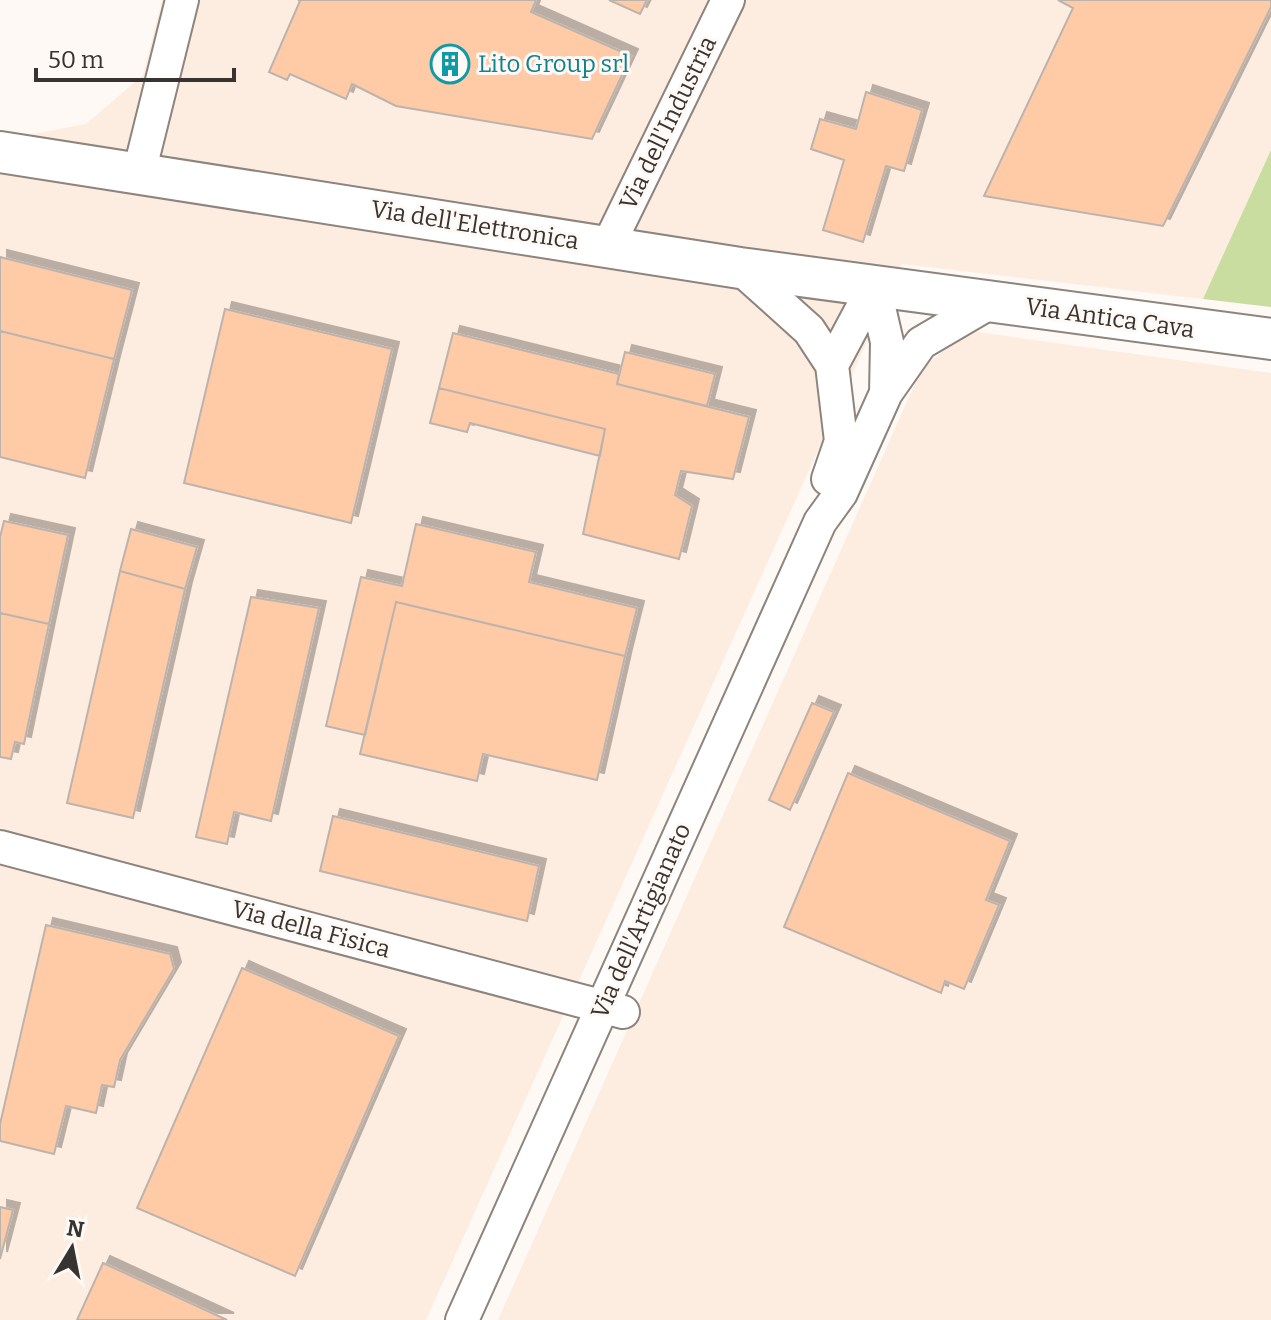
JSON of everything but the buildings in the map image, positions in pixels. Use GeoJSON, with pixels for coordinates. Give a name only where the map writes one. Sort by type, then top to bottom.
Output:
{"type":"FeatureCollection","features":[{"type":"Feature","properties":{"kind":"street"},"geometry":{"type":"LineString","coordinates":[[139,173],[182,0]]}},
{"type":"Feature","properties":{"kind":"street","name":"Via dell'Industria"},"geometry":{"type":"LineString","coordinates":[[608,246],[728,0]]}},
{"type":"Feature","properties":{"kind":"street","name":"Via dell'Elettronica"},"geometry":{"type":"LineString","coordinates":[[0,152],[740,268],[950,296]]}},
{"type":"Feature","properties":{"kind":"street","name":"Via dell'Artigianato"},"geometry":{"type":"LineString","coordinates":[[740,268],[809,330],[832,365],[841,441],[826,486],[820,522]]}},
{"type":"Feature","properties":{"kind":"street"},"geometry":{"type":"LineString","coordinates":[[832,365],[874,286]]}},
{"type":"Feature","properties":{"kind":"street","name":"Via dell'Artigianato"},"geometry":{"type":"LineString","coordinates":[[874,286],[887,342],[886,393]]}},
{"type":"Feature","properties":{"kind":"street","name":"Via Antica Cava"},"geometry":{"type":"LineString","coordinates":[[950,296],[1271,339]]}},
{"type":"Feature","properties":{"kind":"street","name":"Via dell'Artigianato"},"geometry":{"type":"LineString","coordinates":[[462,1320],[613,1008],[820,522],[841,493],[886,393],[921,343],[991,302]]}},
{"type":"Feature","properties":{"kind":"street","name":"Via della Fisica"},"geometry":{"type":"LineString","coordinates":[[0,847],[613,1008]]}},
{"type":"Feature","properties":{"kind":"shaded area"},"geometry":{"type":"Polygon","coordinates":[[[162,0],[1271,0],[1271,150],[1203,299],[902,264],[426,1320],[0,1320],[0,131],[23,136],[86,124],[143,75],[162,0]]]}},
{"type":"Feature","properties":{"kind":"shaded area"},"geometry":{"type":"Polygon","coordinates":[[[970,331],[1271,373],[1271,1320],[498,1320],[922,368],[970,331]]]}},
{"type":"Feature","properties":{"kind":"green space"},"geometry":{"type":"Polygon","coordinates":[[[1271,150],[1271,307],[1203,299],[1271,150]]]}},
{"type":"Feature","properties":{"kind":"place","name":"Lito Group srl"},"geometry":{"type":"Point","coordinates":[450,64]}}]}
